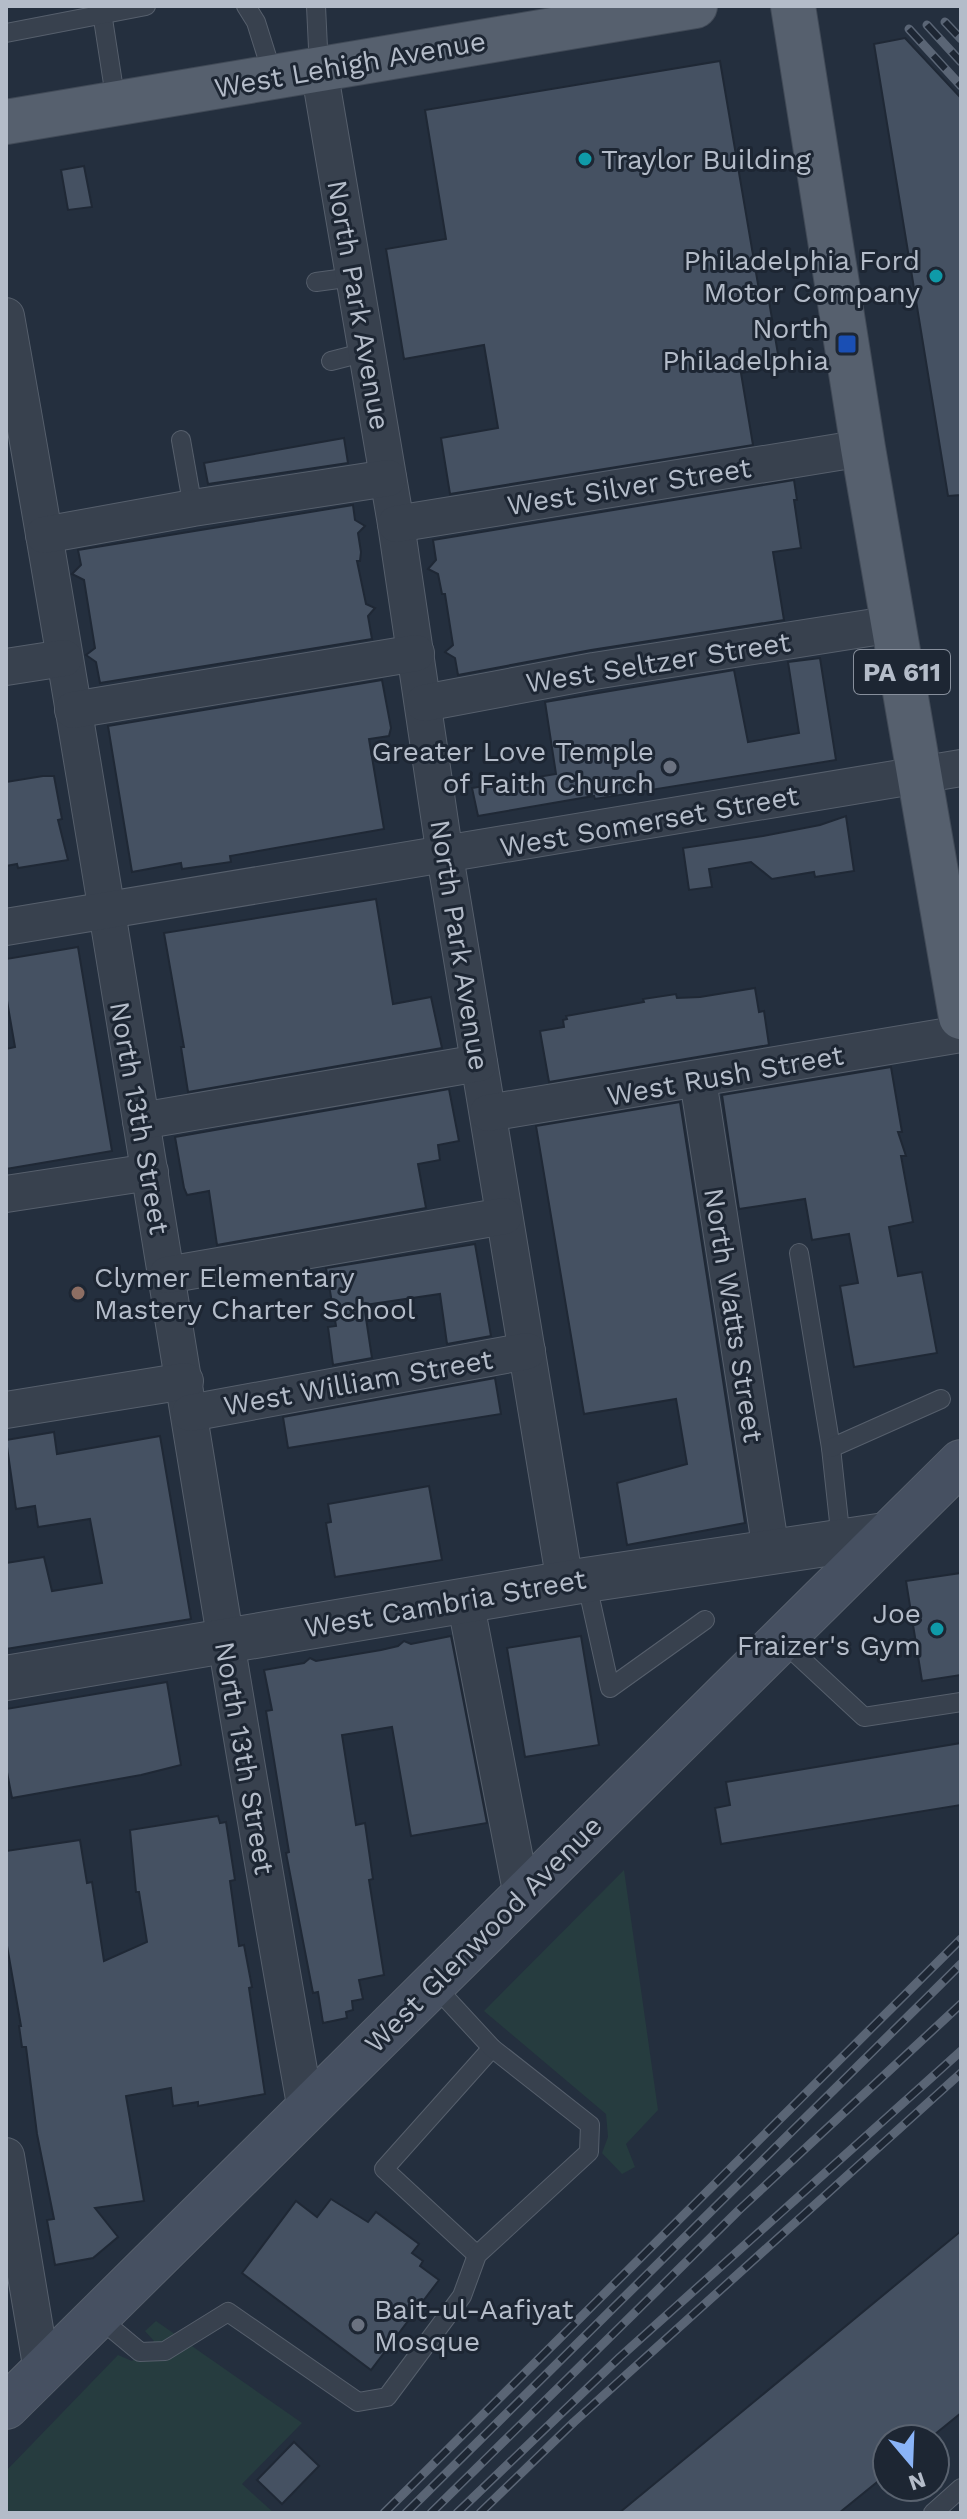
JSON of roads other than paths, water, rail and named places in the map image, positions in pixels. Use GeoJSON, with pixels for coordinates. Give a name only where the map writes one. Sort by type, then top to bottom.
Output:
{"type":"FeatureCollection","features":[{"type":"Feature","properties":{"kind":"main road","name":"West Lehigh Avenue"},"geometry":{"type":"LineString","coordinates":[[6,122],[695,6]]}},
{"type":"Feature","properties":{"kind":"main road","name":"PA 611"},"geometry":{"type":"LineString","coordinates":[[793,6],[894,624],[941,771],[960,1012]]}},
{"type":"Feature","properties":{"kind":"main road","name":"West Glenwood Avenue"},"geometry":{"type":"LineString","coordinates":[[6,2407],[961,1462]]}},
{"type":"Feature","properties":{"kind":"street","name":"North Park Avenue"},"geometry":{"type":"LineString","coordinates":[[319,69],[396,524],[445,856],[504,1216],[527,1351],[575,1581]]}},
{"type":"Feature","properties":{"kind":"street","name":"North 13th Street"},"geometry":{"type":"LineString","coordinates":[[6,316],[14,405],[44,535],[188,1397],[224,1641],[306,2110]]}},
{"type":"Feature","properties":{"kind":"street","name":"West Silver Street"},"geometry":{"type":"LineString","coordinates":[[396,524],[863,448]]}},
{"type":"Feature","properties":{"kind":"street"},"geometry":{"type":"LineString","coordinates":[[44,535],[388,478]]}},
{"type":"Feature","properties":{"kind":"street","name":"West Seltzer Street"},"geometry":{"type":"LineString","coordinates":[[424,703],[594,671],[894,624]]}},
{"type":"Feature","properties":{"kind":"street"},"geometry":{"type":"LineString","coordinates":[[73,710],[416,653]]}},
{"type":"Feature","properties":{"kind":"street"},"geometry":{"type":"LineString","coordinates":[[6,667],[64,658]]}},
{"type":"Feature","properties":{"kind":"street","name":"West Somerset Street"},"geometry":{"type":"LineString","coordinates":[[6,927],[941,771]]}},
{"type":"Feature","properties":{"kind":"street","name":"West Rush Street"},"geometry":{"type":"LineString","coordinates":[[488,1113],[698,1080],[960,1012]]}},
{"type":"Feature","properties":{"kind":"street"},"geometry":{"type":"LineString","coordinates":[[141,1121],[479,1063]]}},
{"type":"Feature","properties":{"kind":"street","name":"North Watts Street"},"geometry":{"type":"LineString","coordinates":[[698,1080],[771,1551]]}},
{"type":"Feature","properties":{"kind":"street"},"geometry":{"type":"LineString","coordinates":[[6,1194],[150,1172]]}},
{"type":"Feature","properties":{"kind":"street"},"geometry":{"type":"LineString","coordinates":[[167,1275],[504,1216]]}},
{"type":"Feature","properties":{"kind":"street","name":"West William Street"},"geometry":{"type":"LineString","coordinates":[[6,1410],[188,1397],[527,1351]]}},
{"type":"Feature","properties":{"kind":"street","name":"West Cambria Street"},"geometry":{"type":"LineString","coordinates":[[6,1678],[575,1581],[885,1535]]}},
{"type":"Feature","properties":{"kind":"street"},"geometry":{"type":"LineString","coordinates":[[465,1600],[522,1896]]}},
{"type":"Feature","properties":{"kind":"street"},"geometry":{"type":"LineString","coordinates":[[6,2156],[42,2371]]}},
{"type":"Feature","properties":{"kind":"lane"},"geometry":{"type":"LineString","coordinates":[[6,33],[101,10],[146,6]]}},
{"type":"Feature","properties":{"kind":"lane"},"geometry":{"type":"LineString","coordinates":[[246,6],[256,22],[273,76]]}},
{"type":"Feature","properties":{"kind":"lane"},"geometry":{"type":"LineString","coordinates":[[316,6],[319,69]]}},
{"type":"Feature","properties":{"kind":"lane"},"geometry":{"type":"LineString","coordinates":[[101,10],[116,103]]}},
{"type":"Feature","properties":{"kind":"lane"},"geometry":{"type":"LineString","coordinates":[[316,282],[353,277]]}},
{"type":"Feature","properties":{"kind":"lane"},"geometry":{"type":"LineString","coordinates":[[331,361],[366,352]]}},
{"type":"Feature","properties":{"kind":"lane"},"geometry":{"type":"LineString","coordinates":[[181,440],[193,508]]}},
{"type":"Feature","properties":{"kind":"lane"},"geometry":{"type":"LineString","coordinates":[[799,1253],[831,1448],[839,1522],[830,1543]]}},
{"type":"Feature","properties":{"kind":"lane"},"geometry":{"type":"LineString","coordinates":[[831,1448],[941,1399]]}},
{"type":"Feature","properties":{"kind":"lane"},"geometry":{"type":"LineString","coordinates":[[575,1581],[610,1688],[705,1620]]}},
{"type":"Feature","properties":{"kind":"lane"},"geometry":{"type":"LineString","coordinates":[[780,1639],[864,1717],[961,1702]]}},
{"type":"Feature","properties":{"kind":"lane"},"geometry":{"type":"LineString","coordinates":[[97,2316],[140,2352],[165,2351],[228,2312],[358,2402],[387,2397],[462,2296],[477,2255],[589,2152],[590,2125],[492,2048],[433,1984]]}},
{"type":"Feature","properties":{"kind":"lane"},"geometry":{"type":"LineString","coordinates":[[477,2255],[384,2169],[492,2048]]}},
{"type":"Feature","properties":{"kind":"lane"},"geometry":{"type":"LineString","coordinates":[[933,2513],[961,2488]]}},
{"type":"Feature","properties":{"kind":"railway"},"geometry":{"type":"LineString","coordinates":[[945,22],[961,39]]}},
{"type":"Feature","properties":{"kind":"railway"},"geometry":{"type":"LineString","coordinates":[[927,25],[961,62]]}},
{"type":"Feature","properties":{"kind":"railway"},"geometry":{"type":"LineString","coordinates":[[909,29],[961,86]]}},
{"type":"Feature","properties":{"kind":"railway"},"geometry":{"type":"LineString","coordinates":[[384,2513],[961,1939]]}},
{"type":"Feature","properties":{"kind":"railway"},"geometry":{"type":"LineString","coordinates":[[406,2513],[961,1964]]}},
{"type":"Feature","properties":{"kind":"railway"},"geometry":{"type":"LineString","coordinates":[[431,2513],[739,2210],[961,2004]]}},
{"type":"Feature","properties":{"kind":"railway"},"geometry":{"type":"LineString","coordinates":[[457,2513],[620,2357],[961,2051]]}},
{"type":"Feature","properties":{"kind":"railway"},"geometry":{"type":"LineString","coordinates":[[480,2513],[574,2422],[961,2073]]}},
{"type":"Feature","properties":{"kind":"place","name":"Traylor Building"},"geometry":{"type":"Point","coordinates":[585,159]}},
{"type":"Feature","properties":{"kind":"place","name":"Philadelphia Ford Motor Company"},"geometry":{"type":"Point","coordinates":[936,276]}},
{"type":"Feature","properties":{"kind":"place","name":"North Philadelphia"},"geometry":{"type":"Point","coordinates":[847,344]}},
{"type":"Feature","properties":{"kind":"place","name":"Greater Love Temple of Faith Church"},"geometry":{"type":"Point","coordinates":[670,767]}},
{"type":"Feature","properties":{"kind":"place","name":"Clymer Elementary Mastery Charter School"},"geometry":{"type":"Point","coordinates":[78,1293]}},
{"type":"Feature","properties":{"kind":"place","name":"Joe Fraizer's Gym"},"geometry":{"type":"Point","coordinates":[937,1629]}},
{"type":"Feature","properties":{"kind":"place","name":"Bait-ul-Aafiyat Mosque"},"geometry":{"type":"Point","coordinates":[358,2325]}}]}
